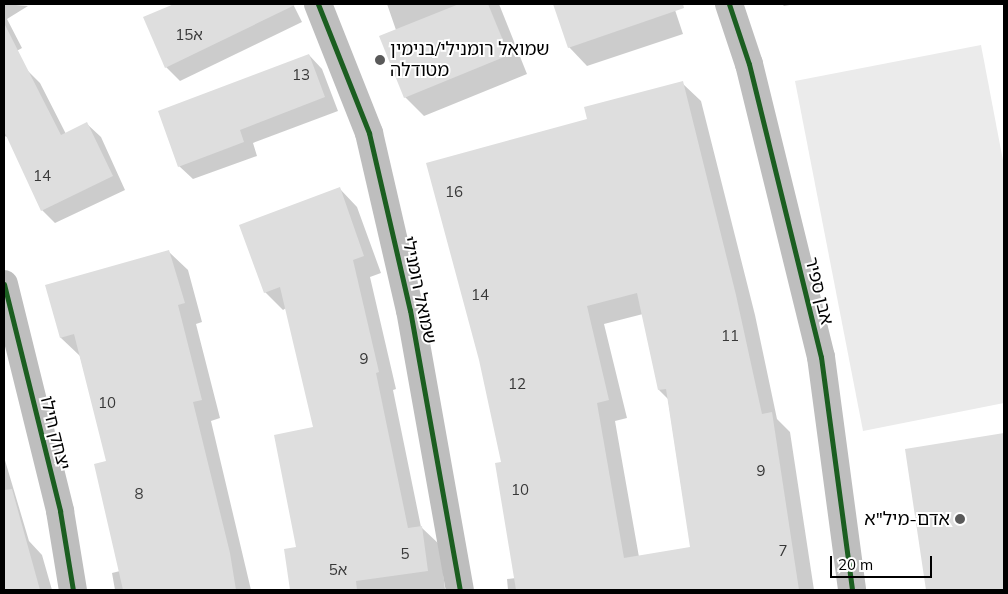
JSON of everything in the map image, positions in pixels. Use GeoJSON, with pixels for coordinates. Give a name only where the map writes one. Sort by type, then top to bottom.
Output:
{"type":"FeatureCollection","features":[{"type":"Feature","properties":{"kind":"street","name":"שמואל רומנילי"},"geometry":{"type":"LineString","coordinates":[[318,4],[372,143],[410,310],[460,590]]}},
{"type":"Feature","properties":{"kind":"street","name":"אבן ספיר"},"geometry":{"type":"LineString","coordinates":[[729,4],[749,64],[821,356],[852,590]]}},
{"type":"Feature","properties":{"kind":"street","name":"יצחק חילו"},"geometry":{"type":"LineString","coordinates":[[4,284],[60,511],[73,590]]}},
{"type":"Feature","properties":{"kind":"shaded area"},"geometry":{"type":"Polygon","coordinates":[[[981,45],[1004,166],[1004,403],[863,431],[795,81],[981,45]]]}},
{"type":"Feature","properties":{"kind":"building"},"geometry":{"type":"Polygon","coordinates":[[[174,4],[297,4],[165,68],[143,17],[174,4]]]}},
{"type":"Feature","properties":{"kind":"building"},"geometry":{"type":"Polygon","coordinates":[[[459,4],[488,4],[509,55],[404,98],[379,36],[459,4]]]}},
{"type":"Feature","properties":{"kind":"building"},"geometry":{"type":"Polygon","coordinates":[[[553,4],[683,4],[684,8],[568,48],[553,4]]]}},
{"type":"Feature","properties":{"kind":"building"},"geometry":{"type":"Polygon","coordinates":[[[4,23],[61,135],[87,122],[113,176],[41,211],[4,131],[4,23]]]}},
{"type":"Feature","properties":{"kind":"building"},"geometry":{"type":"Polygon","coordinates":[[[309,54],[325,97],[240,130],[244,142],[178,167],[158,111],[309,54]]]}},
{"type":"Feature","properties":{"kind":"building"},"geometry":{"type":"Polygon","coordinates":[[[683,81],[736,295],[762,414],[772,412],[799,590],[516,590],[495,463],[501,462],[479,360],[426,163],[587,119],[584,107],[683,81]],[[637,293],[587,306],[609,400],[597,403],[624,558],[690,547],[666,389],[658,390],[637,293]]]}},
{"type":"Feature","properties":{"kind":"building"},"geometry":{"type":"Polygon","coordinates":[[[340,187],[364,256],[353,260],[379,372],[376,373],[408,528],[422,526],[428,571],[356,581],[357,590],[290,590],[284,549],[296,547],[274,435],[313,427],[280,287],[264,293],[239,225],[340,187]]]}},
{"type":"Feature","properties":{"kind":"building"},"geometry":{"type":"Polygon","coordinates":[[[169,250],[185,303],[178,305],[202,400],[193,402],[230,553],[236,590],[123,590],[94,464],[106,461],[74,334],[60,338],[45,285],[169,250]]]}},
{"type":"Feature","properties":{"kind":"building","name":"אדם-מיל\"א"},"geometry":{"type":"Polygon","coordinates":[[[1004,433],[1004,590],[926,590],[905,449],[1004,433]]]}},
{"type":"Feature","properties":{"kind":"building"},"geometry":{"type":"Polygon","coordinates":[[[12,489],[40,590],[4,590],[4,490],[12,489]]]}},
{"type":"Feature","properties":{"kind":"cycle path"},"geometry":{"type":"LineString","coordinates":[[318,4],[369,133],[410,310],[460,590]]}},
{"type":"Feature","properties":{"kind":"cycle path"},"geometry":{"type":"LineString","coordinates":[[729,4],[749,64],[821,357],[852,590]]}},
{"type":"Feature","properties":{"kind":"cycle path"},"geometry":{"type":"LineString","coordinates":[[4,284],[60,511],[73,590]]}},
{"type":"Feature","properties":{"kind":"place","name":"שמואל רומנילי/בנימין מטודלה"},"geometry":{"type":"Point","coordinates":[380,60]}},
{"type":"Feature","properties":{"kind":"place","name":"אדם-מיל\"א"},"geometry":{"type":"Point","coordinates":[960,519]}}]}
